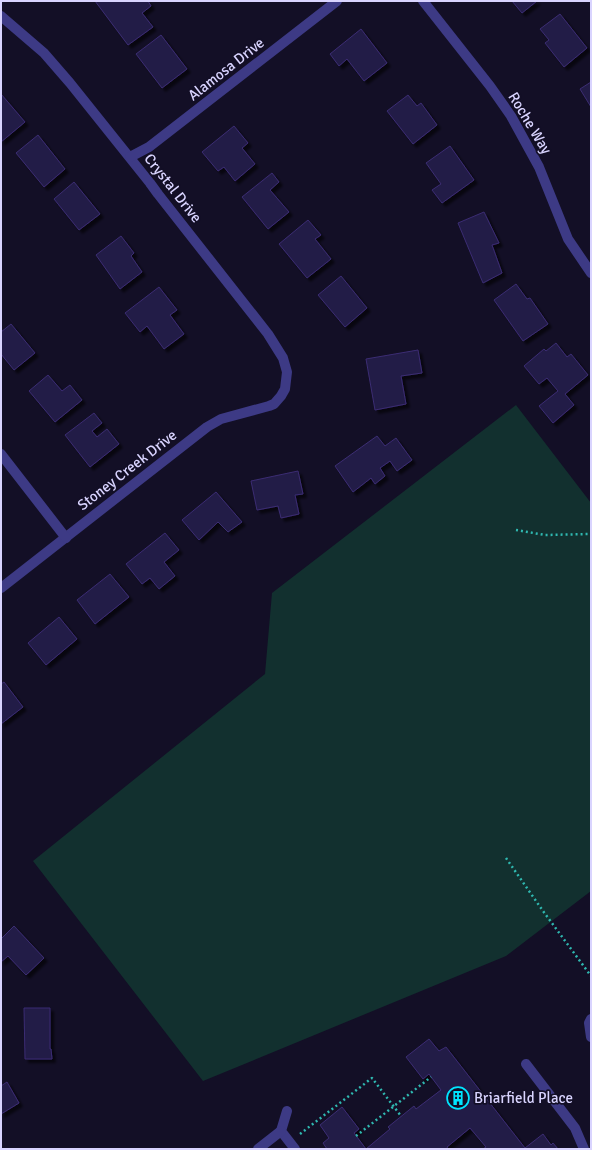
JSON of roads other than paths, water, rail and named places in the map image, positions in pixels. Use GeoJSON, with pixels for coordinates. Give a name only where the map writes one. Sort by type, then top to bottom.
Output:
{"type":"FeatureCollection","features":[{"type":"Feature","properties":{"kind":"street","name":"Alamosa Drive"},"geometry":{"type":"LineString","coordinates":[[130,157],[149,147],[337,1]]}},
{"type":"Feature","properties":{"kind":"street","name":"Roche Way"},"geometry":{"type":"LineString","coordinates":[[423,1],[490,86],[511,116],[539,167],[568,239],[590,270]]}},
{"type":"Feature","properties":{"kind":"street","name":"Crystal Drive"},"geometry":{"type":"LineString","coordinates":[[1,16],[44,53],[70,83],[130,157],[268,334],[283,358],[287,372],[287,383],[281,396]]}},
{"type":"Feature","properties":{"kind":"street","name":"Stoney Creek Drive"},"geometry":{"type":"LineString","coordinates":[[1,588],[207,427],[221,419],[274,404],[281,396]]}},
{"type":"Feature","properties":{"kind":"street"},"geometry":{"type":"LineString","coordinates":[[1,454],[66,538]]}},
{"type":"Feature","properties":{"kind":"street"},"geometry":{"type":"LineString","coordinates":[[591,1018],[589,1023],[591,1037]]}},
{"type":"Feature","properties":{"kind":"street"},"geometry":{"type":"LineString","coordinates":[[526,1064],[574,1128],[584,1149]]}},
{"type":"Feature","properties":{"kind":"street"},"geometry":{"type":"LineString","coordinates":[[258,1149],[281,1131],[287,1111]]}},
{"type":"Feature","properties":{"kind":"street"},"geometry":{"type":"LineString","coordinates":[[281,1131],[295,1149]]}},
{"type":"Feature","properties":{"kind":"place","name":"Briarfield Place"},"geometry":{"type":"Point","coordinates":[458,1098]}}]}
